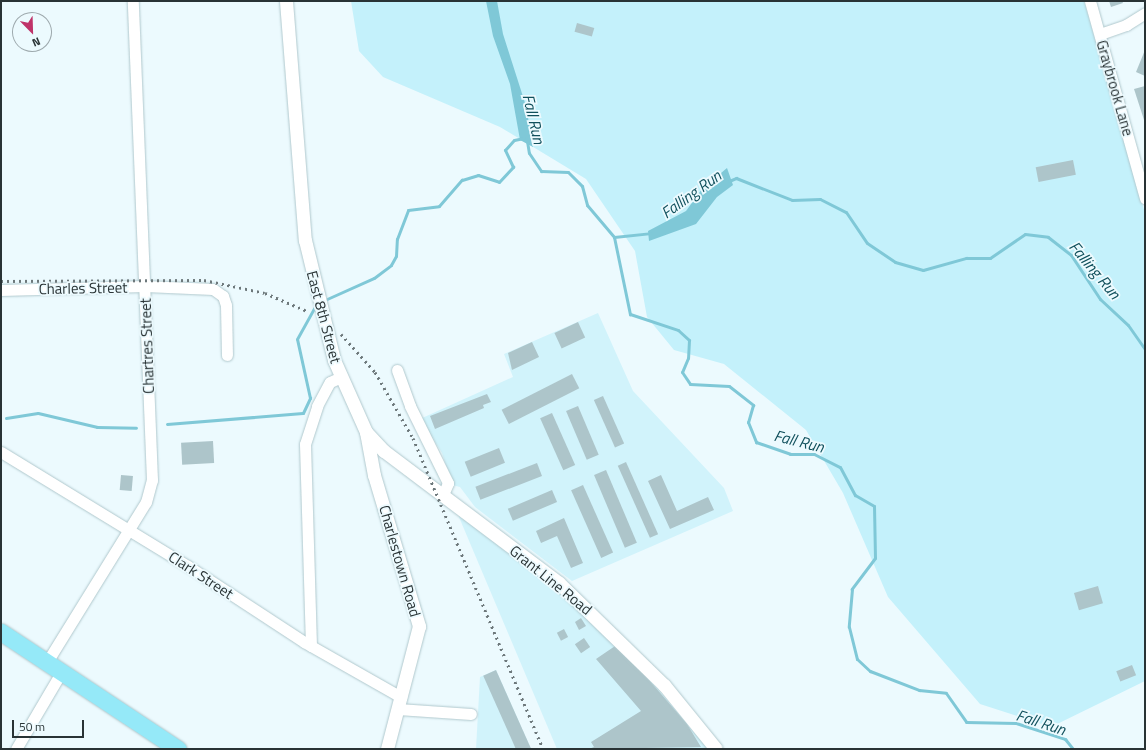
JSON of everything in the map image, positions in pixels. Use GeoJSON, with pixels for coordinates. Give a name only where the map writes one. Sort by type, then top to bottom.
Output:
{"type":"FeatureCollection","features":[{"type":"Feature","properties":{"kind":"main road"},"geometry":{"type":"LineString","coordinates":[[1,632],[178,749]]}},
{"type":"Feature","properties":{"kind":"street","name":"Chartres Street"},"geometry":{"type":"LineString","coordinates":[[47,662],[146,502],[152,480],[133,1]]}},
{"type":"Feature","properties":{"kind":"street","name":"East 8th Street"},"geometry":{"type":"LineString","coordinates":[[286,1],[305,240],[341,377],[330,382],[305,444],[311,646]]}},
{"type":"Feature","properties":{"kind":"street","name":"Graybrook Lane"},"geometry":{"type":"LineString","coordinates":[[1090,1],[1145,198]]}},
{"type":"Feature","properties":{"kind":"street"},"geometry":{"type":"LineString","coordinates":[[1100,34],[1126,25],[1145,12]]}},
{"type":"Feature","properties":{"kind":"street","name":"Charles Street"},"geometry":{"type":"LineString","coordinates":[[1,290],[145,286],[213,289],[223,296],[227,312],[227,355]]}},
{"type":"Feature","properties":{"kind":"street"},"geometry":{"type":"LineString","coordinates":[[397,370],[410,406],[448,483],[443,495]]}},
{"type":"Feature","properties":{"kind":"street","name":"Charlestown Road"},"geometry":{"type":"LineString","coordinates":[[341,377],[366,432],[374,474],[419,626],[387,749]]}},
{"type":"Feature","properties":{"kind":"street","name":"Grant Line Road"},"geometry":{"type":"LineString","coordinates":[[366,432],[384,451],[559,583],[608,628],[664,685],[716,749]]}},
{"type":"Feature","properties":{"kind":"street","name":"Clark Street"},"geometry":{"type":"LineString","coordinates":[[1,452],[129,530],[400,703],[471,714]]}},
{"type":"Feature","properties":{"kind":"street"},"geometry":{"type":"LineString","coordinates":[[16,749],[62,671]]}},
{"type":"Feature","properties":{"kind":"shaded area"},"geometry":{"type":"Polygon","coordinates":[[[351,1],[1084,1],[1145,213],[1145,681],[1051,727],[980,704],[888,597],[843,493],[806,430],[724,364],[674,350],[647,317],[635,251],[586,179],[500,127],[383,77],[359,51],[351,1]]]}},
{"type":"Feature","properties":{"kind":"shaded area"},"geometry":{"type":"Polygon","coordinates":[[[486,1],[497,1],[503,34],[526,106],[533,147],[520,140],[510,84],[493,36],[486,1]]]}},
{"type":"Feature","properties":{"kind":"shaded area"},"geometry":{"type":"Polygon","coordinates":[[[727,168],[733,185],[717,197],[696,224],[649,241],[648,231],[686,211],[702,189],[727,168]]]}},
{"type":"Feature","properties":{"kind":"shaded area"},"geometry":{"type":"Polygon","coordinates":[[[598,313],[633,391],[724,488],[733,511],[572,581],[475,507],[460,487],[452,485],[442,453],[420,419],[513,377],[504,354],[598,313]]]}},
{"type":"Feature","properties":{"kind":"shaded area"},"geometry":{"type":"Polygon","coordinates":[[[456,510],[616,640],[709,749],[557,749],[456,510]]]}},
{"type":"Feature","properties":{"kind":"shaded area"},"geometry":{"type":"Polygon","coordinates":[[[496,670],[531,749],[476,749],[480,677],[496,670]]]}},
{"type":"Feature","properties":{"kind":"building"},"geometry":{"type":"Polygon","coordinates":[[[1109,1],[1122,1],[1123,3],[1111,7],[1109,1]]]}},
{"type":"Feature","properties":{"kind":"building"},"geometry":{"type":"Polygon","coordinates":[[[577,23],[594,28],[592,37],[575,32],[577,23]]]}},
{"type":"Feature","properties":{"kind":"building"},"geometry":{"type":"Polygon","coordinates":[[[1145,50],[1145,76],[1136,72],[1145,50]]]}},
{"type":"Feature","properties":{"kind":"building"},"geometry":{"type":"Polygon","coordinates":[[[1145,86],[1145,123],[1134,89],[1145,86]]]}},
{"type":"Feature","properties":{"kind":"building"},"geometry":{"type":"Polygon","coordinates":[[[1073,160],[1076,175],[1039,182],[1036,167],[1073,160]]]}},
{"type":"Feature","properties":{"kind":"building"},"geometry":{"type":"Polygon","coordinates":[[[578,322],[585,337],[562,348],[554,333],[578,322]]]}},
{"type":"Feature","properties":{"kind":"building"},"geometry":{"type":"Polygon","coordinates":[[[532,342],[539,357],[512,370],[508,353],[532,342]]]}},
{"type":"Feature","properties":{"kind":"building"},"geometry":{"type":"Polygon","coordinates":[[[572,374],[579,388],[509,424],[502,410],[572,374]]]}},
{"type":"Feature","properties":{"kind":"building"},"geometry":{"type":"Polygon","coordinates":[[[487,394],[491,402],[483,405],[484,408],[435,429],[430,416],[487,394]]]}},
{"type":"Feature","properties":{"kind":"building"},"geometry":{"type":"Polygon","coordinates":[[[603,396],[624,444],[615,448],[594,400],[603,396]]]}},
{"type":"Feature","properties":{"kind":"building"},"geometry":{"type":"Polygon","coordinates":[[[578,406],[599,455],[587,460],[566,411],[578,406]]]}},
{"type":"Feature","properties":{"kind":"building"},"geometry":{"type":"Polygon","coordinates":[[[552,413],[575,465],[563,470],[540,418],[552,413]]]}},
{"type":"Feature","properties":{"kind":"building"},"geometry":{"type":"Polygon","coordinates":[[[213,441],[214,463],[182,465],[181,443],[213,441]]]}},
{"type":"Feature","properties":{"kind":"building"},"geometry":{"type":"Polygon","coordinates":[[[499,448],[505,463],[471,477],[465,462],[499,448]]]}},
{"type":"Feature","properties":{"kind":"building"},"geometry":{"type":"Polygon","coordinates":[[[626,462],[658,534],[650,538],[618,466],[626,462]]]}},
{"type":"Feature","properties":{"kind":"building"},"geometry":{"type":"Polygon","coordinates":[[[537,463],[542,476],[480,500],[475,487],[537,463]]]}},
{"type":"Feature","properties":{"kind":"building"},"geometry":{"type":"Polygon","coordinates":[[[606,470],[637,543],[625,548],[594,475],[606,470]]]}},
{"type":"Feature","properties":{"kind":"building"},"geometry":{"type":"Polygon","coordinates":[[[121,475],[133,476],[132,491],[120,490],[121,475]]]}},
{"type":"Feature","properties":{"kind":"building"},"geometry":{"type":"Polygon","coordinates":[[[661,475],[677,511],[708,497],[714,510],[670,529],[648,481],[661,475]]]}},
{"type":"Feature","properties":{"kind":"building"},"geometry":{"type":"Polygon","coordinates":[[[583,485],[613,553],[601,558],[571,490],[583,485]]]}},
{"type":"Feature","properties":{"kind":"building"},"geometry":{"type":"Polygon","coordinates":[[[552,490],[557,502],[513,521],[508,509],[552,490]]]}},
{"type":"Feature","properties":{"kind":"building"},"geometry":{"type":"Polygon","coordinates":[[[564,518],[583,563],[571,568],[557,536],[541,543],[536,531],[564,518]]]}},
{"type":"Feature","properties":{"kind":"building"},"geometry":{"type":"Polygon","coordinates":[[[1098,586],[1103,603],[1079,610],[1074,593],[1098,586]]]}},
{"type":"Feature","properties":{"kind":"building"},"geometry":{"type":"Polygon","coordinates":[[[581,618],[586,626],[579,630],[575,622],[581,618]]]}},
{"type":"Feature","properties":{"kind":"building"},"geometry":{"type":"Polygon","coordinates":[[[564,629],[568,637],[561,641],[557,633],[564,629]]]}},
{"type":"Feature","properties":{"kind":"building"},"geometry":{"type":"Polygon","coordinates":[[[584,638],[590,647],[581,653],[575,644],[584,638]]]}},
{"type":"Feature","properties":{"kind":"building"},"geometry":{"type":"Polygon","coordinates":[[[618,644],[687,724],[701,747],[589,749],[594,747],[591,742],[641,711],[596,659],[618,644]]]}},
{"type":"Feature","properties":{"kind":"building"},"geometry":{"type":"Polygon","coordinates":[[[1132,665],[1136,675],[1120,682],[1116,671],[1132,665]]]}},
{"type":"Feature","properties":{"kind":"building"},"geometry":{"type":"Polygon","coordinates":[[[496,670],[531,749],[516,749],[483,676],[496,670]]]}},
{"type":"Feature","properties":{"kind":"waterway"},"geometry":{"type":"LineString","coordinates":[[327,299],[374,278],[391,265],[396,256],[397,239],[408,210],[439,206],[462,180],[478,175],[499,182],[513,167],[505,150],[514,140],[524,138]]}},
{"type":"Feature","properties":{"kind":"waterway","name":"Fall Run"},"geometry":{"type":"LineString","coordinates":[[527,141],[529,153],[541,171],[568,172],[582,186],[587,205],[614,237],[630,314],[678,330],[689,340],[688,358],[682,372],[690,384],[729,386],[753,405],[748,422],[756,442],[790,454],[814,454],[840,467],[855,495],[874,506],[875,558],[852,589],[849,627],[857,659],[870,671],[919,690],[946,693],[966,722],[1016,723],[1065,739],[1073,749]]}},
{"type":"Feature","properties":{"kind":"waterway","name":"Falling Run"},"geometry":{"type":"LineString","coordinates":[[729,181],[736,178],[792,200],[820,199],[846,212],[867,243],[895,262],[923,270],[966,258],[990,258],[1025,234],[1048,237],[1071,255],[1100,299],[1128,325],[1145,349]]}},
{"type":"Feature","properties":{"kind":"waterway","name":"Falling Run"},"geometry":{"type":"LineString","coordinates":[[614,237],[651,233]]}},
{"type":"Feature","properties":{"kind":"waterway"},"geometry":{"type":"LineString","coordinates":[[167,424],[303,413],[310,398],[297,339],[315,307]]}},
{"type":"Feature","properties":{"kind":"waterway"},"geometry":{"type":"LineString","coordinates":[[6,418],[38,413],[97,427],[136,428]]}},
{"type":"Feature","properties":{"kind":"railway"},"geometry":{"type":"LineString","coordinates":[[1,281],[204,280],[265,293],[307,311]]}},
{"type":"Feature","properties":{"kind":"railway"},"geometry":{"type":"LineString","coordinates":[[341,334],[375,372],[413,438],[543,749]]}}]}
